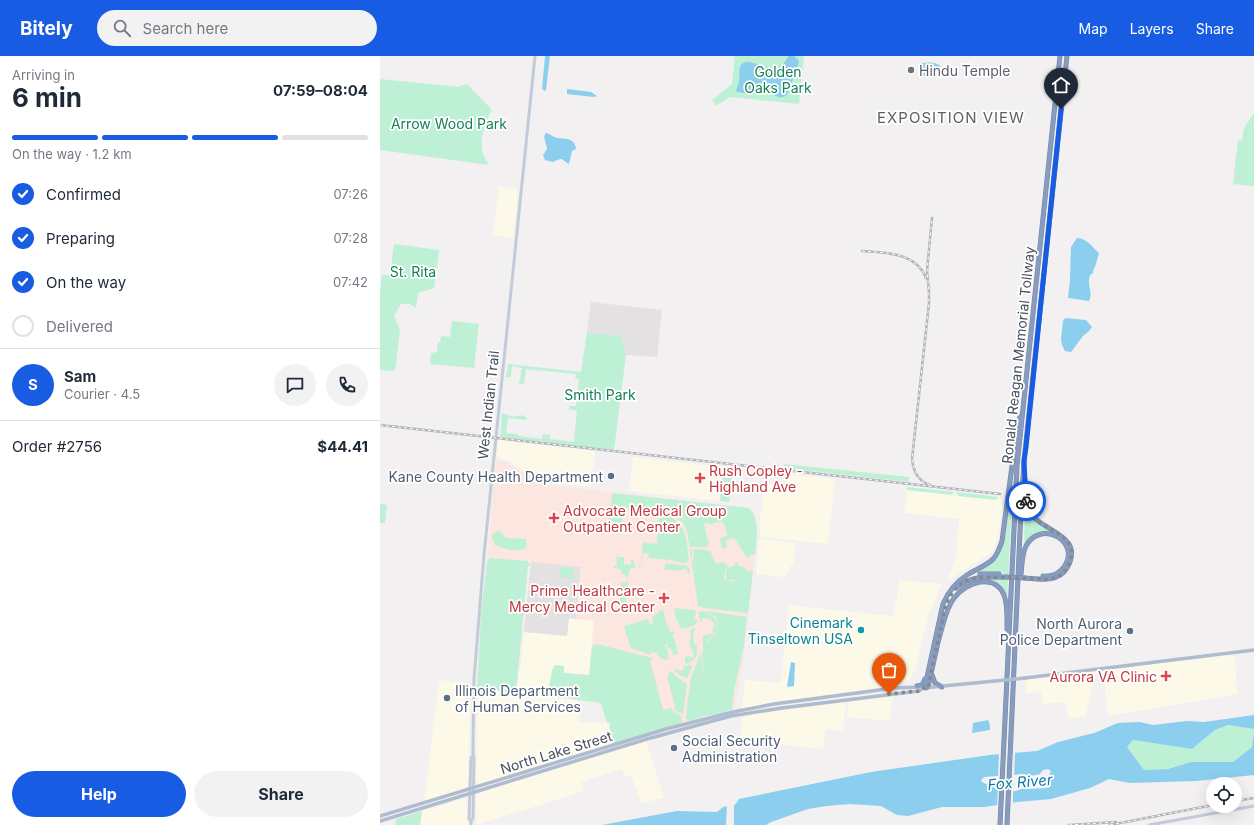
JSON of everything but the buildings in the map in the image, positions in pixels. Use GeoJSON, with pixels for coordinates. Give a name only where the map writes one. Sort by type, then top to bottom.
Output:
{"type":"FeatureCollection","features":[{"type":"Feature","properties":{"kind":"highway","name":"Ronald Reagan Memorial Tollway"},"geometry":{"type":"LineString","coordinates":[[1000,825],[1015,504],[1023,406],[1060,56]]}},
{"type":"Feature","properties":{"kind":"highway","name":"Ronald Reagan Memorial Tollway"},"geometry":{"type":"LineString","coordinates":[[1007,825],[1024,461],[1067,56]]}},
{"type":"Feature","properties":{"kind":"highway"},"geometry":{"type":"LineString","coordinates":[[926,688],[927,677],[946,596],[954,586],[993,558],[1002,541],[1019,423],[1023,406]]}},
{"type":"Feature","properties":{"kind":"highway"},"geometry":{"type":"LineString","coordinates":[[954,586],[974,575],[986,574],[1048,579],[1054,578],[1061,575],[1068,566],[1071,553],[1070,547],[1062,536],[1038,521],[1031,515],[1027,508],[1024,461]]}},
{"type":"Feature","properties":{"kind":"highway"},"geometry":{"type":"LineString","coordinates":[[1018,584],[1023,556],[1026,546],[1030,541],[1042,534],[1052,534],[1058,536],[1066,545],[1068,551],[1066,564],[1062,570],[1051,576],[1025,577]]}},
{"type":"Feature","properties":{"kind":"highway"},"geometry":{"type":"LineString","coordinates":[[926,688],[948,598],[962,583],[975,578],[1006,576]]}},
{"type":"Feature","properties":{"kind":"highway"},"geometry":{"type":"LineString","coordinates":[[936,649],[949,607],[954,597],[969,586],[982,582],[994,584],[1003,594],[1006,604],[1008,646]]}},
{"type":"Feature","properties":{"kind":"highway"},"geometry":{"type":"LineString","coordinates":[[931,672],[933,680],[942,687]]}},
{"type":"Feature","properties":{"kind":"highway"},"geometry":{"type":"LineString","coordinates":[[918,686],[922,685],[927,677]]}},
{"type":"Feature","properties":{"kind":"main road","name":"West Indian Trail"},"geometry":{"type":"LineString","coordinates":[[471,823],[473,818],[474,790],[474,679],[534,56]]}},
{"type":"Feature","properties":{"kind":"main road"},"geometry":{"type":"LineString","coordinates":[[738,713],[774,704],[918,686],[926,688],[995,682],[1254,650]]}},
{"type":"Feature","properties":{"kind":"main road"},"geometry":{"type":"LineString","coordinates":[[738,713],[919,691],[926,688]]}},
{"type":"Feature","properties":{"kind":"main road","name":"North Lake Street"},"geometry":{"type":"LineString","coordinates":[[380,821],[666,729],[738,713]]}},
{"type":"Feature","properties":{"kind":"main road","name":"West Indian Trail"},"geometry":{"type":"LineString","coordinates":[[471,823],[469,819],[469,792],[471,758],[473,756]]}},
{"type":"Feature","properties":{"kind":"main road","name":"North Lake Street"},"geometry":{"type":"LineString","coordinates":[[380,816],[469,792]]}},
{"type":"Feature","properties":{"kind":"main road"},"geometry":{"type":"LineString","coordinates":[[1149,825],[1254,806]]}},
{"type":"Feature","properties":{"kind":"shaded area"},"geometry":{"type":"Polygon","coordinates":[[[499,186],[518,189],[513,238],[493,235],[499,186]]]}},
{"type":"Feature","properties":{"kind":"shaded area"},"geometry":{"type":"Polygon","coordinates":[[[591,302],[662,310],[657,357],[626,355],[621,336],[587,332],[591,302]]]}},
{"type":"Feature","properties":{"kind":"shaded area"},"geometry":{"type":"Polygon","coordinates":[[[498,440],[595,451],[591,487],[549,483],[534,478],[509,461],[497,457],[498,440]]]}},
{"type":"Feature","properties":{"kind":"shaded area"},"geometry":{"type":"Polygon","coordinates":[[[633,457],[723,467],[720,501],[629,491],[633,457]]]}},
{"type":"Feature","properties":{"kind":"shaded area","name":"Prime Healthcare - Mercy Medical Center"},"geometry":{"type":"Polygon","coordinates":[[[498,460],[508,463],[531,479],[547,485],[742,507],[753,510],[756,519],[757,537],[743,662],[735,708],[650,733],[601,684],[589,675],[594,620],[576,619],[581,567],[488,558],[491,509],[496,463],[498,460]]]}},
{"type":"Feature","properties":{"kind":"shaded area"},"geometry":{"type":"Polygon","coordinates":[[[787,474],[835,479],[828,544],[760,537],[760,516],[763,508],[762,500],[765,483],[786,485],[787,474]]]}},
{"type":"Feature","properties":{"kind":"shaded area"},"geometry":{"type":"Polygon","coordinates":[[[907,490],[1002,500],[999,533],[993,551],[947,581],[956,555],[959,519],[904,513],[907,490]]]}},
{"type":"Feature","properties":{"kind":"shaded area"},"geometry":{"type":"Polygon","coordinates":[[[759,539],[796,543],[794,561],[784,577],[756,574],[759,539]]]}},
{"type":"Feature","properties":{"kind":"shaded area"},"geometry":{"type":"Polygon","coordinates":[[[531,561],[581,567],[576,619],[569,618],[567,636],[524,632],[531,561]]]}},
{"type":"Feature","properties":{"kind":"shaded area"},"geometry":{"type":"Polygon","coordinates":[[[899,580],[942,584],[928,616],[915,671],[909,680],[885,684],[885,687],[873,690],[742,708],[745,680],[781,683],[789,605],[893,616],[895,600],[897,600],[899,580]]]}},
{"type":"Feature","properties":{"kind":"shaded area"},"geometry":{"type":"Polygon","coordinates":[[[569,618],[594,620],[589,675],[563,672],[561,697],[577,699],[580,722],[612,724],[618,743],[481,784],[478,783],[476,778],[478,689],[516,693],[524,632],[567,636],[569,618]]]}},
{"type":"Feature","properties":{"kind":"shaded area"},"geometry":{"type":"Polygon","coordinates":[[[1220,655],[1235,656],[1237,694],[1108,716],[1103,671],[1220,655]]]}},
{"type":"Feature","properties":{"kind":"shaded area"},"geometry":{"type":"Polygon","coordinates":[[[1097,669],[1085,717],[1069,719],[1065,702],[1043,704],[1041,692],[1025,694],[1026,678],[1038,677],[1040,684],[1039,677],[1097,669]]]}},
{"type":"Feature","properties":{"kind":"shaded area"},"geometry":{"type":"Polygon","coordinates":[[[439,680],[471,684],[468,782],[467,788],[424,802],[439,680]]]}},
{"type":"Feature","properties":{"kind":"shaded area"},"geometry":{"type":"Polygon","coordinates":[[[893,694],[890,721],[847,717],[849,701],[893,694]]]}},
{"type":"Feature","properties":{"kind":"shaded area"},"geometry":{"type":"Polygon","coordinates":[[[846,702],[843,731],[826,729],[823,749],[740,740],[742,718],[757,713],[846,702]]]}},
{"type":"Feature","properties":{"kind":"shaded area"},"geometry":{"type":"Polygon","coordinates":[[[646,741],[664,798],[641,803],[631,775],[625,777],[622,769],[581,782],[584,791],[476,825],[476,798],[477,795],[483,791],[646,741]]]}},
{"type":"Feature","properties":{"kind":"shaded area"},"geometry":{"type":"Polygon","coordinates":[[[465,799],[467,803],[468,825],[420,825],[422,811],[465,799]]]}},
{"type":"Feature","properties":{"kind":"green space","name":"Golden Oaks Park"},"geometry":{"type":"Polygon","coordinates":[[[735,56],[804,56],[799,104],[730,97],[716,106],[712,100],[732,84],[735,56]]]}},
{"type":"Feature","properties":{"kind":"green space","name":"Arrow Wood Park"},"geometry":{"type":"Polygon","coordinates":[[[380,79],[458,87],[467,84],[492,110],[484,128],[482,139],[483,154],[489,165],[380,150],[380,79]]]}},
{"type":"Feature","properties":{"kind":"green space"},"geometry":{"type":"Polygon","coordinates":[[[1254,113],[1254,186],[1233,184],[1238,140],[1242,141],[1244,128],[1254,113]]]}},
{"type":"Feature","properties":{"kind":"green space","name":"St. Rita"},"geometry":{"type":"Polygon","coordinates":[[[394,244],[439,250],[434,288],[418,293],[416,308],[410,304],[401,304],[394,316],[400,330],[395,371],[380,370],[380,295],[382,275],[390,275],[394,244]]]}},
{"type":"Feature","properties":{"kind":"green space"},"geometry":{"type":"Polygon","coordinates":[[[452,321],[479,324],[474,368],[430,364],[431,353],[437,352],[438,342],[440,342],[441,336],[450,337],[452,321]]]}},
{"type":"Feature","properties":{"kind":"green space","name":"Smith Park"},"geometry":{"type":"Polygon","coordinates":[[[587,332],[621,336],[626,355],[614,450],[500,437],[502,413],[511,416],[521,415],[527,418],[526,420],[508,418],[506,433],[542,439],[543,434],[550,435],[550,439],[574,442],[577,411],[569,409],[570,406],[576,406],[579,379],[575,378],[576,374],[526,369],[524,384],[519,384],[522,368],[512,366],[511,377],[506,377],[508,364],[581,372],[587,332]]]}},
{"type":"Feature","properties":{"kind":"green space"},"geometry":{"type":"Polygon","coordinates":[[[1014,461],[1007,601],[1005,594],[988,580],[974,580],[1003,579],[1003,572],[975,573],[994,558],[1003,543],[1014,461]]]}},
{"type":"Feature","properties":{"kind":"green space"},"geometry":{"type":"Polygon","coordinates":[[[784,464],[909,477],[909,482],[784,468],[784,464]]]}},
{"type":"Feature","properties":{"kind":"green space"},"geometry":{"type":"Polygon","coordinates":[[[723,467],[733,468],[729,502],[720,501],[723,467]]]}},
{"type":"Feature","properties":{"kind":"green space"},"geometry":{"type":"Polygon","coordinates":[[[907,487],[954,492],[952,495],[907,490],[907,487]]]}},
{"type":"Feature","properties":{"kind":"green space"},"geometry":{"type":"Polygon","coordinates":[[[957,492],[998,497],[996,500],[958,496],[957,492]]]}},
{"type":"Feature","properties":{"kind":"green space"},"geometry":{"type":"Polygon","coordinates":[[[612,493],[749,508],[755,518],[757,529],[755,554],[747,558],[733,538],[726,540],[727,547],[722,549],[720,539],[727,535],[724,524],[721,522],[712,523],[713,525],[710,525],[710,523],[704,523],[707,539],[709,540],[709,544],[706,547],[692,547],[690,547],[685,526],[672,516],[651,511],[611,507],[609,505],[611,505],[612,493]],[[661,509],[676,515],[685,520],[677,513],[661,509]]]}},
{"type":"Feature","properties":{"kind":"green space"},"geometry":{"type":"Polygon","coordinates":[[[380,504],[387,505],[385,523],[380,523],[380,504]]]}},
{"type":"Feature","properties":{"kind":"green space"},"geometry":{"type":"Polygon","coordinates":[[[1025,506],[1026,510],[1052,532],[1036,534],[1024,545],[1025,506]]]}},
{"type":"Feature","properties":{"kind":"green space"},"geometry":{"type":"Polygon","coordinates":[[[611,510],[623,512],[621,534],[606,532],[609,512],[611,510]]]}},
{"type":"Feature","properties":{"kind":"green space"},"geometry":{"type":"Polygon","coordinates":[[[659,516],[669,517],[676,520],[684,531],[686,537],[689,560],[686,563],[649,558],[648,553],[643,553],[641,562],[643,542],[648,544],[657,544],[659,516]]]}},
{"type":"Feature","properties":{"kind":"green space"},"geometry":{"type":"Polygon","coordinates":[[[496,531],[501,532],[506,538],[526,539],[527,547],[515,550],[495,545],[492,536],[496,531]]]}},
{"type":"Feature","properties":{"kind":"green space"},"geometry":{"type":"Polygon","coordinates":[[[692,549],[694,565],[693,549],[710,550],[706,551],[710,551],[716,564],[722,562],[727,566],[724,560],[728,566],[725,570],[724,580],[731,581],[731,588],[732,581],[741,581],[732,580],[732,577],[731,580],[726,580],[727,568],[734,566],[734,564],[738,562],[738,566],[745,567],[747,571],[753,571],[748,613],[705,608],[704,605],[704,608],[698,606],[690,551],[692,549]]]}},
{"type":"Feature","properties":{"kind":"green space"},"geometry":{"type":"Polygon","coordinates":[[[617,553],[618,557],[624,557],[624,564],[631,565],[631,560],[633,560],[635,564],[635,568],[630,568],[628,577],[622,574],[621,570],[617,567],[617,560],[616,568],[614,568],[614,566],[616,566],[617,553]]]}},
{"type":"Feature","properties":{"kind":"green space"},"geometry":{"type":"Polygon","coordinates":[[[490,558],[527,561],[530,564],[530,566],[528,566],[516,693],[478,689],[477,687],[481,615],[487,561],[490,558]]]}},
{"type":"Feature","properties":{"kind":"green space"},"geometry":{"type":"Polygon","coordinates":[[[666,563],[687,566],[690,569],[690,574],[687,572],[687,569],[680,571],[664,569],[666,563]]]}},
{"type":"Feature","properties":{"kind":"green space"},"geometry":{"type":"Polygon","coordinates":[[[560,567],[574,569],[573,579],[564,577],[559,578],[560,567]]]}},
{"type":"Feature","properties":{"kind":"green space"},"geometry":{"type":"Polygon","coordinates":[[[626,581],[628,581],[626,602],[630,604],[620,605],[621,583],[626,583],[626,581]]]}},
{"type":"Feature","properties":{"kind":"green space"},"geometry":{"type":"Polygon","coordinates":[[[674,608],[695,610],[696,615],[694,616],[695,620],[697,620],[696,624],[681,629],[677,622],[674,608]]]}},
{"type":"Feature","properties":{"kind":"green space"},"geometry":{"type":"Polygon","coordinates":[[[663,609],[670,632],[674,631],[673,636],[670,638],[674,637],[678,654],[673,655],[672,650],[667,646],[667,643],[664,646],[667,647],[669,659],[665,660],[657,655],[657,653],[651,652],[651,655],[631,648],[624,627],[648,619],[650,624],[653,623],[652,617],[663,609]]]}},
{"type":"Feature","properties":{"kind":"green space"},"geometry":{"type":"Polygon","coordinates":[[[703,611],[713,616],[716,619],[718,629],[717,618],[706,611],[747,617],[744,645],[734,691],[732,710],[690,721],[686,719],[686,714],[691,678],[701,651],[699,659],[701,655],[705,685],[702,654],[703,636],[713,633],[712,628],[715,627],[714,622],[712,622],[711,619],[702,618],[702,623],[698,613],[703,611]],[[718,631],[711,637],[706,644],[718,631]]]}},
{"type":"Feature","properties":{"kind":"green space"},"geometry":{"type":"Polygon","coordinates":[[[695,627],[693,635],[694,644],[697,646],[696,657],[685,664],[685,657],[694,657],[694,652],[689,641],[691,640],[690,631],[695,627]]]}},
{"type":"Feature","properties":{"kind":"green space"},"geometry":{"type":"Polygon","coordinates":[[[597,644],[652,658],[653,660],[650,661],[663,710],[671,708],[675,713],[682,716],[678,718],[682,717],[682,723],[613,744],[609,726],[610,723],[607,723],[601,703],[549,696],[549,686],[553,667],[556,665],[564,666],[564,673],[589,675],[592,647],[597,644]]]}},
{"type":"Feature","properties":{"kind":"green space"},"geometry":{"type":"Polygon","coordinates":[[[691,665],[692,667],[687,678],[681,676],[675,671],[677,668],[678,671],[683,670],[684,666],[691,665]]]}},
{"type":"Feature","properties":{"kind":"green space"},"geometry":{"type":"Polygon","coordinates":[[[671,671],[687,684],[683,714],[676,711],[674,707],[675,706],[667,677],[671,671]]]}},
{"type":"Feature","properties":{"kind":"green space"},"geometry":{"type":"Polygon","coordinates":[[[1228,725],[1254,729],[1252,747],[1233,762],[1191,762],[1168,769],[1144,770],[1127,747],[1133,740],[1192,749],[1215,730],[1228,725]]]}},
{"type":"Feature","properties":{"kind":"green space"},"geometry":{"type":"Polygon","coordinates":[[[422,811],[420,825],[395,825],[396,819],[422,811]]]}},
{"type":"Feature","properties":{"kind":"water"},"geometry":{"type":"Polygon","coordinates":[[[545,56],[550,56],[545,91],[542,89],[545,56]]]}},
{"type":"Feature","properties":{"kind":"water"},"geometry":{"type":"Polygon","coordinates":[[[789,56],[794,56],[799,61],[790,90],[786,96],[778,97],[772,94],[772,90],[756,94],[736,91],[739,82],[740,68],[745,62],[777,68],[782,65],[789,56]]]}},
{"type":"Feature","properties":{"kind":"water"},"geometry":{"type":"Polygon","coordinates":[[[927,62],[939,65],[941,67],[939,74],[935,78],[923,75],[919,72],[920,64],[927,62]]]}},
{"type":"Feature","properties":{"kind":"water"},"geometry":{"type":"Polygon","coordinates":[[[567,89],[591,92],[597,96],[567,94],[567,89]]]}},
{"type":"Feature","properties":{"kind":"water"},"geometry":{"type":"Polygon","coordinates":[[[546,133],[557,138],[570,140],[574,143],[576,149],[572,151],[569,164],[562,159],[553,162],[545,160],[543,155],[547,149],[544,136],[546,133]]]}},
{"type":"Feature","properties":{"kind":"water"},"geometry":{"type":"Polygon","coordinates":[[[1077,238],[1087,241],[1099,253],[1093,273],[1089,277],[1091,294],[1089,301],[1068,298],[1071,247],[1077,238]]]}},
{"type":"Feature","properties":{"kind":"water"},"geometry":{"type":"Polygon","coordinates":[[[1065,318],[1086,320],[1092,327],[1071,352],[1065,351],[1062,345],[1061,339],[1063,321],[1065,318]]]}},
{"type":"Feature","properties":{"kind":"water"},"geometry":{"type":"Polygon","coordinates":[[[791,662],[795,663],[794,686],[787,687],[791,662]]]}},
{"type":"Feature","properties":{"kind":"water"},"geometry":{"type":"Polygon","coordinates":[[[1254,715],[1254,729],[1228,725],[1215,730],[1192,749],[1133,740],[1127,747],[1144,770],[1168,769],[1191,762],[1233,762],[1252,747],[1254,731],[1254,775],[1206,777],[1206,780],[1196,781],[1130,783],[1109,779],[1090,788],[1051,799],[984,807],[942,807],[908,816],[897,815],[881,806],[850,804],[808,809],[766,825],[602,825],[677,811],[717,812],[723,807],[735,805],[739,799],[871,772],[990,755],[1037,751],[1058,742],[1094,733],[1118,723],[1140,722],[1153,725],[1187,721],[1204,722],[1254,715]],[[1048,769],[1043,770],[1040,774],[1030,776],[1023,774],[984,777],[981,780],[982,782],[998,790],[1013,792],[1026,787],[1030,789],[1049,788],[1051,785],[1049,776],[1051,771],[1048,769]]]}},
{"type":"Feature","properties":{"kind":"water"},"geometry":{"type":"Polygon","coordinates":[[[988,720],[990,730],[972,733],[973,723],[988,720]]]}},
{"type":"Feature","properties":{"kind":"pier"},"geometry":{"type":"Polygon","coordinates":[[[1015,751],[1014,778],[998,779],[999,752],[1015,751]]]}},
{"type":"Feature","properties":{"kind":"pier"},"geometry":{"type":"Polygon","coordinates":[[[998,788],[1013,790],[1013,804],[997,807],[998,788]]]}},
{"type":"Feature","properties":{"kind":"pier"},"geometry":{"type":"Polygon","coordinates":[[[734,802],[734,825],[726,825],[727,804],[734,802]]]}},
{"type":"Feature","properties":{"kind":"railway"},"geometry":{"type":"LineString","coordinates":[[930,485],[919,478],[912,459],[929,303],[927,271],[932,218]]}},
{"type":"Feature","properties":{"kind":"railway"},"geometry":{"type":"LineString","coordinates":[[862,251],[890,254],[908,259],[921,269],[926,278]]}},
{"type":"Feature","properties":{"kind":"railway"},"geometry":{"type":"LineString","coordinates":[[380,425],[1000,494]]}},
{"type":"Feature","properties":{"kind":"railway"},"geometry":{"type":"LineString","coordinates":[[1242,800],[1254,798]]}},
{"type":"Feature","properties":{"kind":"railway"},"geometry":{"type":"LineString","coordinates":[[1110,825],[1206,806]]}},
{"type":"Feature","properties":{"kind":"railway"},"geometry":{"type":"LineString","coordinates":[[1069,825],[1116,822]]}},
{"type":"Feature","properties":{"kind":"way so far"},"geometry":{"type":"LineString","coordinates":[[889,694],[919,691],[923,688],[928,688],[948,598],[962,583],[975,578],[983,577],[1048,579],[1061,575],[1065,571],[1068,566],[1071,553],[1067,541],[1031,515],[1027,508],[1026,501]]}},
{"type":"Feature","properties":{"kind":"place","name":"Hindu Temple"},"geometry":{"type":"Point","coordinates":[911,70]}},
{"type":"Feature","properties":{"kind":"place","name":"Kane County Health Department"},"geometry":{"type":"Point","coordinates":[611,476]}},
{"type":"Feature","properties":{"kind":"place","name":"Rush Copley - Highland Ave"},"geometry":{"type":"Point","coordinates":[700,478]}},
{"type":"Feature","properties":{"kind":"place","name":"Advocate Medical Group Outpatient Center"},"geometry":{"type":"Point","coordinates":[554,518]}},
{"type":"Feature","properties":{"kind":"place","name":"Prime Healthcare - Mercy Medical Center"},"geometry":{"type":"Point","coordinates":[664,598]}},
{"type":"Feature","properties":{"kind":"place","name":"Cinemark Tinseltown USA"},"geometry":{"type":"Point","coordinates":[861,630]}},
{"type":"Feature","properties":{"kind":"place","name":"North Aurora Police Department"},"geometry":{"type":"Point","coordinates":[1130,631]}},
{"type":"Feature","properties":{"kind":"place","name":"Aurora VA Clinic"},"geometry":{"type":"Point","coordinates":[1166,676]}},
{"type":"Feature","properties":{"kind":"place","name":"Illinois Department of Human Services"},"geometry":{"type":"Point","coordinates":[447,698]}},
{"type":"Feature","properties":{"kind":"place","name":"Social Security Administration"},"geometry":{"type":"Point","coordinates":[674,748]}},
{"type":"Feature","properties":{"kind":"district","name":"EXPOSITION VIEW"},"geometry":{"type":"Point","coordinates":[951,117]}},
{"type":"Feature","properties":{"kind":"route"},"geometry":{"type":"LineString","coordinates":[[1026,501],[1024,461],[1061,109]]}},
{"type":"Feature","properties":{"kind":"water label","name":"Fox River"},"geometry":{"type":"Point","coordinates":[1020,782]}}]}
